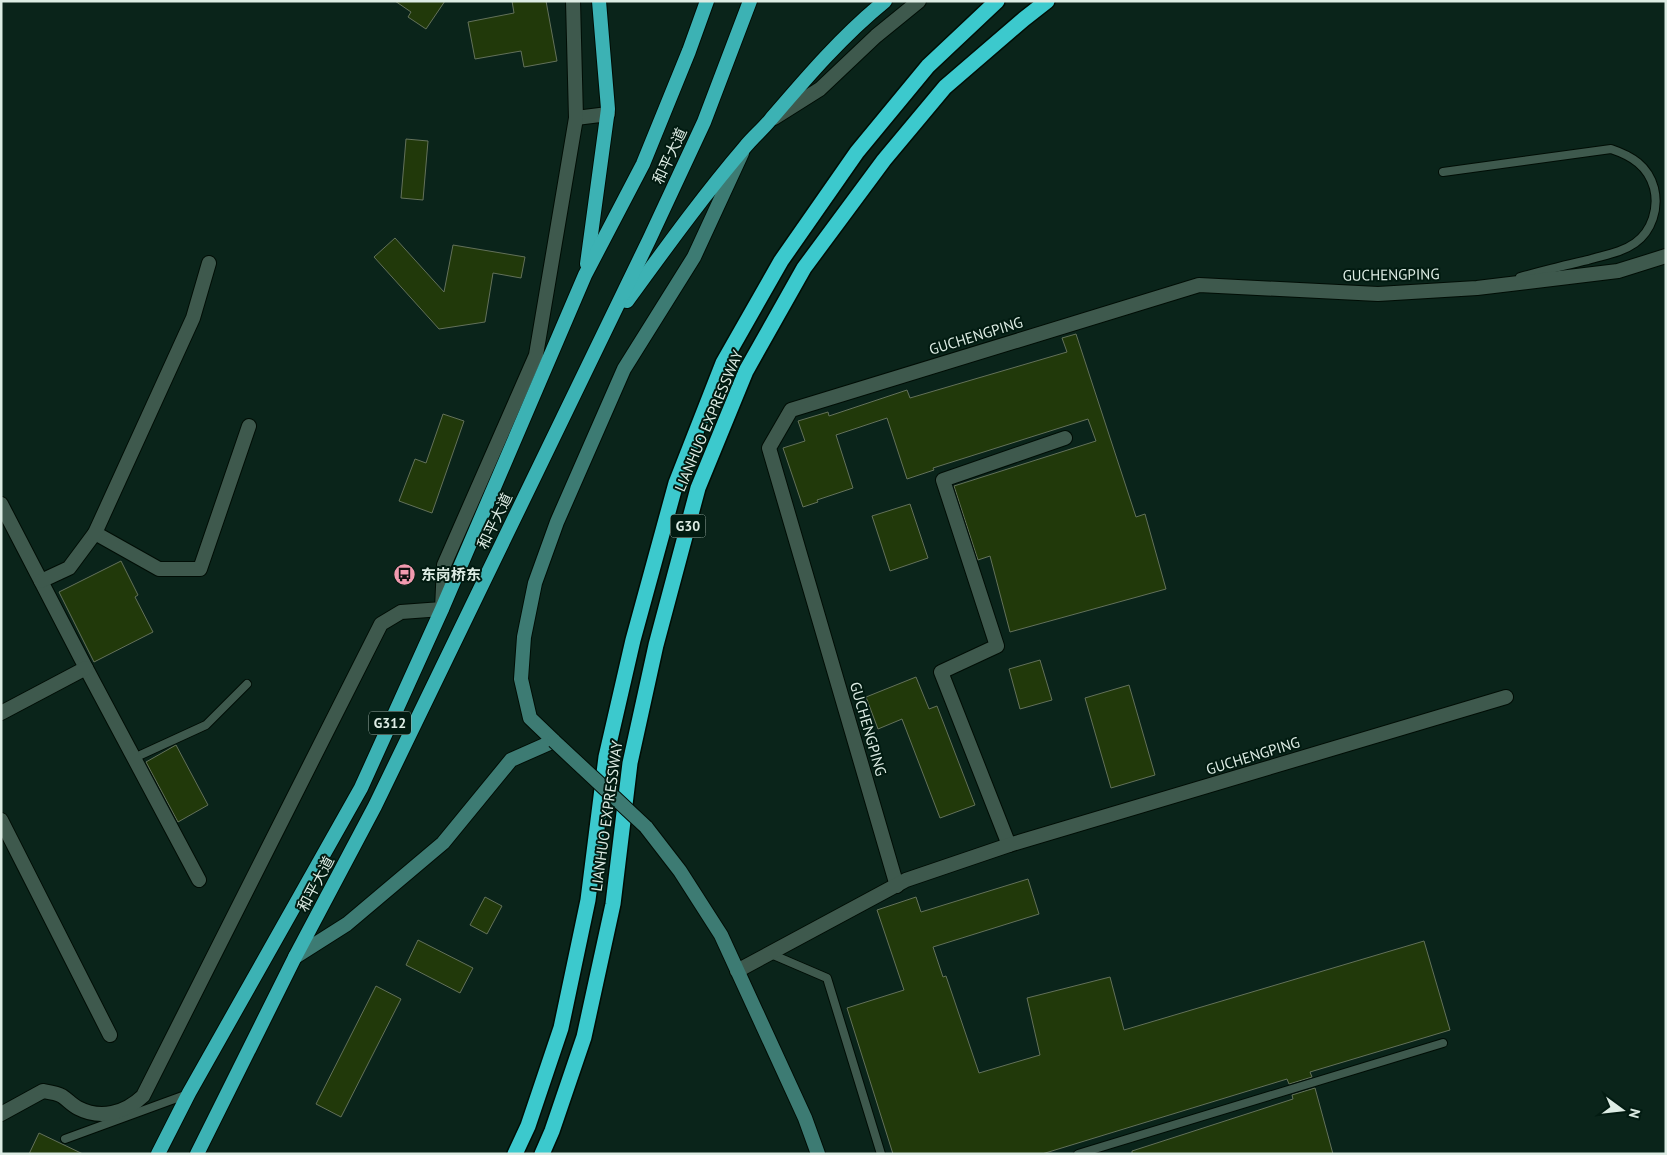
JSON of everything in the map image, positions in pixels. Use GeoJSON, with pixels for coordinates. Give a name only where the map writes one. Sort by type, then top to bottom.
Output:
{"type":"FeatureCollection","features":[{"type":"Feature","properties":{"kind":"highway"},"geometry":{"type":"LineString","coordinates":[[585,275],[608,114],[599,1]]}},
{"type":"Feature","properties":{"kind":"highway","name":"和平大道"},"geometry":{"type":"LineString","coordinates":[[158,1154],[189,1093],[361,788],[442,609],[585,275],[644,164],[690,51],[707,1]]}},
{"type":"Feature","properties":{"kind":"highway","name":"和平大道"},"geometry":{"type":"LineString","coordinates":[[197,1154],[295,958],[375,806],[606,329],[704,122],[750,1]]}},
{"type":"Feature","properties":{"kind":"highway"},"geometry":{"type":"LineString","coordinates":[[606,329],[746,146],[769,122],[809,74],[861,21],[885,1]]}},
{"type":"Feature","properties":{"kind":"highway","name":"LIANHUO EXPRESSWAY"},"geometry":{"type":"LineString","coordinates":[[515,1154],[528,1126],[561,1028],[588,900],[606,757],[633,640],[676,483],[723,362],[781,261],[857,152],[928,66],[997,1]]}},
{"type":"Feature","properties":{"kind":"highway","name":"LIANHUO EXPRESSWAY"},"geometry":{"type":"LineString","coordinates":[[542,1154],[552,1131],[584,1037],[613,904],[630,762],[656,646],[698,488],[746,371],[804,268],[890,153],[945,87],[1047,1]]}},
{"type":"Feature","properties":{"kind":"main road"},"geometry":{"type":"LineString","coordinates":[[746,146],[694,257],[624,368],[557,522],[535,583],[524,637],[521,679],[530,718],[646,827],[680,872],[721,935],[805,1118],[818,1154]]}},
{"type":"Feature","properties":{"kind":"main road"},"geometry":{"type":"LineString","coordinates":[[295,958],[347,924],[443,842],[511,760],[554,741]]}},
{"type":"Feature","properties":{"kind":"street"},"geometry":{"type":"LineString","coordinates":[[1,1114],[43,1090],[60,1095],[78,1108],[91,1113],[105,1114],[119,1112],[132,1106],[143,1096],[381,624],[401,612],[442,609],[444,565],[536,355],[576,118],[573,1]]}},
{"type":"Feature","properties":{"kind":"street"},"geometry":{"type":"LineString","coordinates":[[769,122],[820,89],[876,36],[918,1]]}},
{"type":"Feature","properties":{"kind":"street"},"geometry":{"type":"LineString","coordinates":[[576,118],[608,114]]}},
{"type":"Feature","properties":{"kind":"street","name":"GUCHENGPING"},"geometry":{"type":"LineString","coordinates":[[896,886],[769,448],[792,410],[1199,285],[1378,294],[1477,288],[1618,271],[1666,256]]}},
{"type":"Feature","properties":{"kind":"street"},"geometry":{"type":"LineString","coordinates":[[41,581],[69,568],[95,533],[193,318],[210,263]]}},
{"type":"Feature","properties":{"kind":"street"},"geometry":{"type":"LineString","coordinates":[[95,533],[159,569],[200,569],[249,426]]}},
{"type":"Feature","properties":{"kind":"street"},"geometry":{"type":"LineString","coordinates":[[1009,846],[941,672],[997,646],[943,480],[1065,438]]}},
{"type":"Feature","properties":{"kind":"street"},"geometry":{"type":"LineString","coordinates":[[1,504],[199,880]]}},
{"type":"Feature","properties":{"kind":"street"},"geometry":{"type":"LineString","coordinates":[[1,713],[86,668]]}},
{"type":"Feature","properties":{"kind":"street","name":"GUCHENGPING"},"geometry":{"type":"LineString","coordinates":[[738,972],[906,880],[1009,846],[1506,697]]}},
{"type":"Feature","properties":{"kind":"street"},"geometry":{"type":"LineString","coordinates":[[1,820],[110,1035]]}},
{"type":"Feature","properties":{"kind":"lane"},"geometry":{"type":"LineString","coordinates":[[1443,172],[1611,149],[1627,154],[1642,165],[1651,179],[1656,196],[1655,214],[1648,230],[1636,243],[1620,251],[1477,288]]}},
{"type":"Feature","properties":{"kind":"lane"},"geometry":{"type":"LineString","coordinates":[[134,758],[206,725],[246,684]]}},
{"type":"Feature","properties":{"kind":"lane"},"geometry":{"type":"LineString","coordinates":[[771,954],[827,978],[881,1154]]}},
{"type":"Feature","properties":{"kind":"lane"},"geometry":{"type":"LineString","coordinates":[[1078,1154],[1443,1043]]}},
{"type":"Feature","properties":{"kind":"lane"},"geometry":{"type":"LineString","coordinates":[[65,1139],[189,1093]]}},
{"type":"Feature","properties":{"kind":"building"},"geometry":{"type":"Polygon","coordinates":[[[395,1],[445,1],[426,29],[408,17],[411,12],[395,1]]]}},
{"type":"Feature","properties":{"kind":"building"},"geometry":{"type":"Polygon","coordinates":[[[512,1],[546,1],[557,61],[524,67],[521,51],[475,59],[468,22],[514,13],[512,1]]]}},
{"type":"Feature","properties":{"kind":"building"},"geometry":{"type":"Polygon","coordinates":[[[406,139],[428,141],[423,200],[401,198],[406,139]]]}},
{"type":"Feature","properties":{"kind":"building"},"geometry":{"type":"Polygon","coordinates":[[[395,238],[444,292],[453,245],[525,257],[521,278],[493,273],[485,322],[439,329],[374,257],[395,238]]]}},
{"type":"Feature","properties":{"kind":"building"},"geometry":{"type":"Polygon","coordinates":[[[1076,334],[1136,517],[1145,514],[1166,589],[1010,632],[990,556],[978,560],[954,486],[1096,441],[1088,419],[933,468],[934,470],[907,479],[887,418],[836,435],[853,488],[817,500],[818,502],[803,507],[783,448],[805,441],[798,421],[828,412],[829,416],[907,390],[910,398],[1067,352],[1062,338],[1076,334]]]}},
{"type":"Feature","properties":{"kind":"building"},"geometry":{"type":"Polygon","coordinates":[[[443,414],[464,421],[432,513],[399,501],[415,459],[426,463],[443,414]]]}},
{"type":"Feature","properties":{"kind":"building"},"geometry":{"type":"Polygon","coordinates":[[[910,504],[928,558],[890,571],[872,516],[910,504]]]}},
{"type":"Feature","properties":{"kind":"building"},"geometry":{"type":"Polygon","coordinates":[[[121,561],[138,595],[135,597],[153,632],[94,662],[59,592],[121,561]]]}},
{"type":"Feature","properties":{"kind":"building"},"geometry":{"type":"Polygon","coordinates":[[[1040,660],[1052,700],[1020,709],[1009,669],[1040,660]]]}},
{"type":"Feature","properties":{"kind":"building"},"geometry":{"type":"Polygon","coordinates":[[[916,677],[929,709],[937,706],[975,805],[940,818],[902,719],[878,729],[866,697],[916,677]]]}},
{"type":"Feature","properties":{"kind":"building"},"geometry":{"type":"Polygon","coordinates":[[[1129,685],[1155,775],[1111,788],[1085,698],[1129,685]]]}},
{"type":"Feature","properties":{"kind":"building"},"geometry":{"type":"Polygon","coordinates":[[[176,745],[208,805],[178,822],[146,762],[176,745]]]}},
{"type":"Feature","properties":{"kind":"building"},"geometry":{"type":"Polygon","coordinates":[[[1028,879],[1039,914],[933,947],[943,977],[946,976],[979,1073],[1040,1055],[1027,998],[1110,977],[1124,1030],[1424,941],[1450,1030],[1310,1072],[1312,1077],[1289,1084],[1287,1079],[1042,1154],[893,1154],[847,1008],[904,990],[877,910],[916,897],[921,912],[1028,879]]]}},
{"type":"Feature","properties":{"kind":"building"},"geometry":{"type":"Polygon","coordinates":[[[485,897],[502,906],[487,934],[470,925],[485,897]]]}},
{"type":"Feature","properties":{"kind":"building"},"geometry":{"type":"Polygon","coordinates":[[[418,940],[473,968],[460,993],[406,965],[418,940]]]}},
{"type":"Feature","properties":{"kind":"building"},"geometry":{"type":"Polygon","coordinates":[[[376,986],[401,999],[341,1117],[316,1104],[376,986]]]}},
{"type":"Feature","properties":{"kind":"building"},"geometry":{"type":"Polygon","coordinates":[[[1315,1088],[1333,1154],[1132,1154],[1132,1151],[1293,1099],[1292,1095],[1315,1088]]]}},
{"type":"Feature","properties":{"kind":"building"},"geometry":{"type":"Polygon","coordinates":[[[39,1133],[83,1154],[29,1154],[39,1133]]]}},
{"type":"Feature","properties":{"kind":"place","name":"东岗桥东"},"geometry":{"type":"Point","coordinates":[405,575]}}]}
